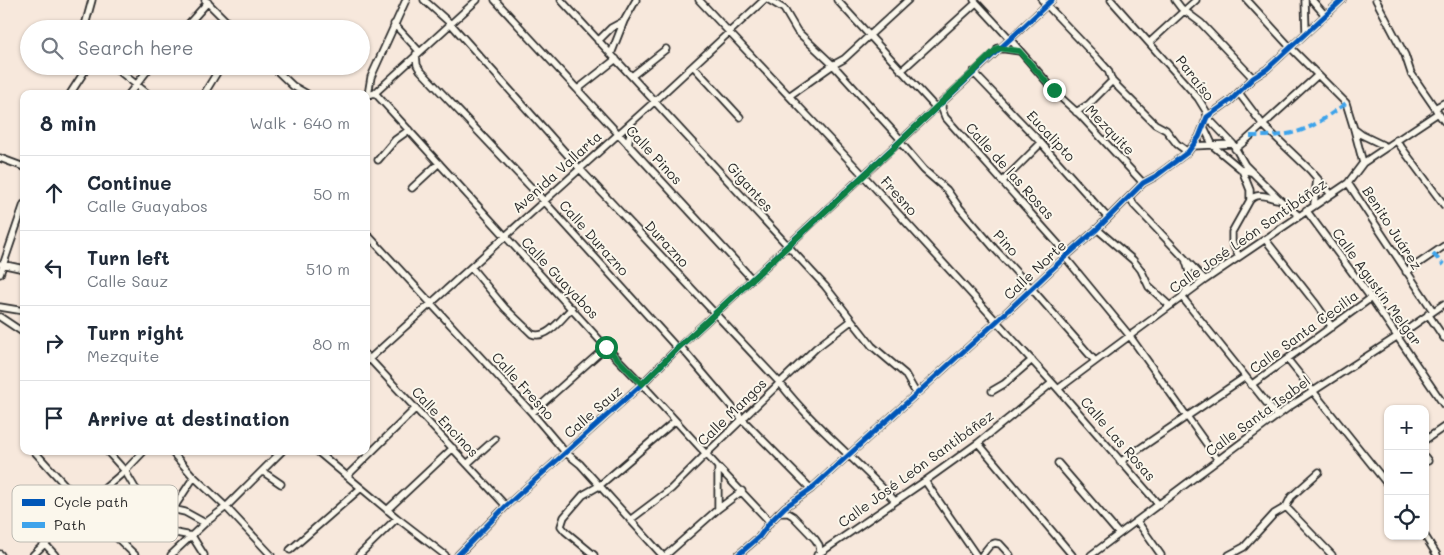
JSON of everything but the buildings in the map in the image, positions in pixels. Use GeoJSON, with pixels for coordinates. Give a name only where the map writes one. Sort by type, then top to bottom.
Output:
{"type":"FeatureCollection","features":[{"type":"Feature","properties":{"kind":"street"},"geometry":{"type":"LineString","coordinates":[[86,20],[92,0]]}},
{"type":"Feature","properties":{"kind":"street"},"geometry":{"type":"LineString","coordinates":[[368,90],[371,77],[406,0]]}},
{"type":"Feature","properties":{"kind":"street","name":"Durazno"},"geometry":{"type":"LineString","coordinates":[[424,0],[451,24],[580,169],[780,383],[794,401],[848,455],[871,475],[895,501]]}},
{"type":"Feature","properties":{"kind":"street"},"geometry":{"type":"LineString","coordinates":[[370,94],[375,93],[477,0]]}},
{"type":"Feature","properties":{"kind":"street","name":"Calle Pinos"},"geometry":{"type":"LineString","coordinates":[[495,0],[752,279]]}},
{"type":"Feature","properties":{"kind":"street","name":"Gigantes"},"geometry":{"type":"LineString","coordinates":[[561,0],[826,286],[872,346],[905,374],[916,393]]}},
{"type":"Feature","properties":{"kind":"street"},"geometry":{"type":"LineString","coordinates":[[611,54],[624,21],[636,0]]}},
{"type":"Feature","properties":{"kind":"street","name":"Fresno"},"geometry":{"type":"LineString","coordinates":[[699,0],[864,176],[1058,389]]}},
{"type":"Feature","properties":{"kind":"street","name":"Avenida Vallarta"},"geometry":{"type":"LineString","coordinates":[[370,356],[471,268],[764,0]]}},
{"type":"Feature","properties":{"kind":"street","name":"Pino"},"geometry":{"type":"LineString","coordinates":[[769,0],[784,9],[797,31],[833,65],[924,170],[947,190],[994,248],[1094,361]]}},
{"type":"Feature","properties":{"kind":"street"},"geometry":{"type":"LineString","coordinates":[[837,0],[934,110],[945,117]]}},
{"type":"Feature","properties":{"kind":"street"},"geometry":{"type":"LineString","coordinates":[[789,96],[844,59],[908,0]]}},
{"type":"Feature","properties":{"kind":"street","name":"Paraíso"},"geometry":{"type":"LineString","coordinates":[[1111,0],[1198,98],[1206,111],[1207,117],[1234,146],[1244,165],[1298,215]]}},
{"type":"Feature","properties":{"kind":"street"},"geometry":{"type":"LineString","coordinates":[[1175,0],[1185,11],[1201,23],[1253,78]]}},
{"type":"Feature","properties":{"kind":"street"},"geometry":{"type":"LineString","coordinates":[[1150,42],[1196,0]]}},
{"type":"Feature","properties":{"kind":"street"},"geometry":{"type":"LineString","coordinates":[[1247,0],[1290,47],[1346,103],[1363,163]]}},
{"type":"Feature","properties":{"kind":"street"},"geometry":{"type":"LineString","coordinates":[[1305,0],[1306,33]]}},
{"type":"Feature","properties":{"kind":"street"},"geometry":{"type":"LineString","coordinates":[[1312,0],[1325,15]]}},
{"type":"Feature","properties":{"kind":"street"},"geometry":{"type":"LineString","coordinates":[[1207,117],[1239,93],[1253,78],[1267,69],[1342,0]]}},
{"type":"Feature","properties":{"kind":"street"},"geometry":{"type":"LineString","coordinates":[[1376,0],[1405,55],[1411,73],[1444,122]]}},
{"type":"Feature","properties":{"kind":"street"},"geometry":{"type":"LineString","coordinates":[[191,20],[207,1],[225,20]]}},
{"type":"Feature","properties":{"kind":"street"},"geometry":{"type":"LineString","coordinates":[[901,72],[975,2]]}},
{"type":"Feature","properties":{"kind":"street","name":"Mezquite"},"geometry":{"type":"LineString","coordinates":[[975,2],[1010,38],[1019,51],[1059,96],[1143,183]]}},
{"type":"Feature","properties":{"kind":"street"},"geometry":{"type":"LineString","coordinates":[[1047,2],[1108,70],[1112,81],[1155,124],[1166,130],[1177,144],[1188,152]]}},
{"type":"Feature","properties":{"kind":"street","name":"Calle Sauz"},"geometry":{"type":"LineString","coordinates":[[458,555],[506,506],[642,384],[752,279],[901,142],[1047,2]]}},
{"type":"Feature","properties":{"kind":"street"},"geometry":{"type":"LineString","coordinates":[[598,40],[611,28],[624,21]]}},
{"type":"Feature","properties":{"kind":"street"},"geometry":{"type":"LineString","coordinates":[[394,24],[418,53]]}},
{"type":"Feature","properties":{"kind":"street"},"geometry":{"type":"LineString","coordinates":[[998,48],[1019,51]]}},
{"type":"Feature","properties":{"kind":"street"},"geometry":{"type":"LineString","coordinates":[[632,76],[666,49]]}},
{"type":"Feature","properties":{"kind":"street","name":"Calle Durazno"},"geometry":{"type":"LineString","coordinates":[[418,53],[417,65],[420,70],[544,201],[743,420],[811,489]]}},
{"type":"Feature","properties":{"kind":"street"},"geometry":{"type":"LineString","coordinates":[[578,89],[616,59]]}},
{"type":"Feature","properties":{"kind":"street"},"geometry":{"type":"LineString","coordinates":[[405,65],[420,70]]}},
{"type":"Feature","properties":{"kind":"street"},"geometry":{"type":"LineString","coordinates":[[693,66],[740,117]]}},
{"type":"Feature","properties":{"kind":"street","name":"Eucalipto"},"geometry":{"type":"LineString","coordinates":[[973,72],[1041,143],[1108,218]]}},
{"type":"Feature","properties":{"kind":"street"},"geometry":{"type":"LineString","coordinates":[[73,90],[82,75]]}},
{"type":"Feature","properties":{"kind":"street"},"geometry":{"type":"LineString","coordinates":[[124,75],[143,90]]}},
{"type":"Feature","properties":{"kind":"street"},"geometry":{"type":"LineString","coordinates":[[132,90],[144,75]]}},
{"type":"Feature","properties":{"kind":"street"},"geometry":{"type":"LineString","coordinates":[[206,90],[216,75]]}},
{"type":"Feature","properties":{"kind":"street"},"geometry":{"type":"LineString","coordinates":[[281,75],[300,90]]}},
{"type":"Feature","properties":{"kind":"street"},"geometry":{"type":"LineString","coordinates":[[1193,146],[1234,146],[1244,142],[1318,75]]}},
{"type":"Feature","properties":{"kind":"street"},"geometry":{"type":"LineString","coordinates":[[1076,112],[1089,104],[1112,81]]}},
{"type":"Feature","properties":{"kind":"street","name":"Calle Guayabos"},"geometry":{"type":"LineString","coordinates":[[375,93],[606,347],[770,522]]}},
{"type":"Feature","properties":{"kind":"street"},"geometry":{"type":"LineString","coordinates":[[1239,93],[1263,125],[1330,193]]}},
{"type":"Feature","properties":{"kind":"street"},"geometry":{"type":"LineString","coordinates":[[942,102],[945,117]]}},
{"type":"Feature","properties":{"kind":"street","name":"Calle José León Santibáñez"},"geometry":{"type":"LineString","coordinates":[[1058,389],[1205,280],[1330,193],[1348,183],[1363,163],[1436,111],[1444,102]]}},
{"type":"Feature","properties":{"kind":"street","name":"Calle de las Rosas"},"geometry":{"type":"LineString","coordinates":[[945,117],[1058,244],[1065,256],[1130,335],[1218,460]]}},
{"type":"Feature","properties":{"kind":"street","name":"Calle Norte"},"geometry":{"type":"LineString","coordinates":[[738,555],[759,537],[778,513],[811,489],[996,322],[1065,256],[1097,229],[1143,183],[1156,176],[1188,152],[1204,127],[1207,117]]}},
{"type":"Feature","properties":{"kind":"street"},"geometry":{"type":"LineString","coordinates":[[628,145],[632,122]]}},
{"type":"Feature","properties":{"kind":"street"},"geometry":{"type":"LineString","coordinates":[[1204,127],[1212,146],[1242,170],[1252,172]]}},
{"type":"Feature","properties":{"kind":"street"},"geometry":{"type":"LineString","coordinates":[[1354,129],[1362,135],[1386,146]]}},
{"type":"Feature","properties":{"kind":"street"},"geometry":{"type":"LineString","coordinates":[[378,160],[395,140],[409,130]]}},
{"type":"Feature","properties":{"kind":"street"},"geometry":{"type":"LineString","coordinates":[[1396,140],[1444,204]]}},
{"type":"Feature","properties":{"kind":"street"},"geometry":{"type":"LineString","coordinates":[[1003,181],[1041,143]]}},
{"type":"Feature","properties":{"kind":"street"},"geometry":{"type":"LineString","coordinates":[[0,158],[20,166]]}},
{"type":"Feature","properties":{"kind":"street"},"geometry":{"type":"LineString","coordinates":[[412,188],[439,163]]}},
{"type":"Feature","properties":{"kind":"street"},"geometry":{"type":"LineString","coordinates":[[1242,170],[1250,190],[1250,200]]}},
{"type":"Feature","properties":{"kind":"street"},"geometry":{"type":"LineString","coordinates":[[1314,204],[1317,178]]}},
{"type":"Feature","properties":{"kind":"street","name":"Benito Juárez"},"geometry":{"type":"LineString","coordinates":[[1348,183],[1406,272],[1444,338]]}},
{"type":"Feature","properties":{"kind":"street"},"geometry":{"type":"LineString","coordinates":[[1239,257],[1232,242],[1232,232],[1250,200],[1258,195],[1279,199]]}},
{"type":"Feature","properties":{"kind":"street"},"geometry":{"type":"LineString","coordinates":[[1130,197],[1134,205],[1205,280]]}},
{"type":"Feature","properties":{"kind":"street","name":"Calle Agustín Melgar"},"geometry":{"type":"LineString","coordinates":[[1306,210],[1398,336],[1444,405]]}},
{"type":"Feature","properties":{"kind":"street"},"geometry":{"type":"LineString","coordinates":[[0,274],[20,215]]}},
{"type":"Feature","properties":{"kind":"street"},"geometry":{"type":"LineString","coordinates":[[1097,229],[1134,260],[1149,287],[1170,306]]}},
{"type":"Feature","properties":{"kind":"street","name":"Calle Fresno"},"geometry":{"type":"LineString","coordinates":[[370,237],[532,413],[565,452],[580,464],[664,555],[742,491]]}},
{"type":"Feature","properties":{"kind":"street"},"geometry":{"type":"LineString","coordinates":[[1265,239],[1332,327]]}},
{"type":"Feature","properties":{"kind":"street"},"geometry":{"type":"LineString","coordinates":[[1406,272],[1444,246]]}},
{"type":"Feature","properties":{"kind":"street"},"geometry":{"type":"LineString","coordinates":[[1186,262],[1189,270],[1189,286],[1182,297],[1277,416]]}},
{"type":"Feature","properties":{"kind":"street"},"geometry":{"type":"LineString","coordinates":[[2,264],[20,268]]}},
{"type":"Feature","properties":{"kind":"street"},"geometry":{"type":"LineString","coordinates":[[471,268],[505,308],[532,334],[545,334],[572,308]]}},
{"type":"Feature","properties":{"kind":"street","name":"Calle Santa Cecilia"},"geometry":{"type":"LineString","coordinates":[[1252,385],[1371,298]]}},
{"type":"Feature","properties":{"kind":"street","name":"Calle Santa Isabel"},"geometry":{"type":"LineString","coordinates":[[1091,555],[1277,416],[1444,304]]}},
{"type":"Feature","properties":{"kind":"street"},"geometry":{"type":"LineString","coordinates":[[0,307],[20,310]]}},
{"type":"Feature","properties":{"kind":"street"},"geometry":{"type":"LineString","coordinates":[[0,317],[20,330]]}},
{"type":"Feature","properties":{"kind":"street","name":"Calle Mangos"},"geometry":{"type":"LineString","coordinates":[[630,520],[671,489],[816,348],[851,321]]}},
{"type":"Feature","properties":{"kind":"street"},"geometry":{"type":"LineString","coordinates":[[532,413],[606,347]]}},
{"type":"Feature","properties":{"kind":"street"},"geometry":{"type":"LineString","coordinates":[[992,391],[1004,384],[1032,360]]}},
{"type":"Feature","properties":{"kind":"street"},"geometry":{"type":"LineString","coordinates":[[1288,360],[1384,480]]}},
{"type":"Feature","properties":{"kind":"street","name":"Calle Encinos"},"geometry":{"type":"LineString","coordinates":[[370,362],[416,408],[506,506]]}},
{"type":"Feature","properties":{"kind":"street","name":"Calle Santa Cecilia"},"geometry":{"type":"LineString","coordinates":[[1120,462],[1245,377]]}},
{"type":"Feature","properties":{"kind":"street","name":"Calle José León Santibáñez"},"geometry":{"type":"LineString","coordinates":[[819,554],[925,481],[978,442],[1052,383]]}},
{"type":"Feature","properties":{"kind":"street","name":"Calle Las Rosas"},"geometry":{"type":"LineString","coordinates":[[1058,389],[1159,505]]}},
{"type":"Feature","properties":{"kind":"street"},"geometry":{"type":"LineString","coordinates":[[370,453],[416,408]]}},
{"type":"Feature","properties":{"kind":"street"},"geometry":{"type":"LineString","coordinates":[[594,555],[561,526],[564,516],[588,491],[599,486],[675,421]]}},
{"type":"Feature","properties":{"kind":"street"},"geometry":{"type":"LineString","coordinates":[[1429,437],[1444,427]]}},
{"type":"Feature","properties":{"kind":"street"},"geometry":{"type":"LineString","coordinates":[[467,464],[495,439]]}},
{"type":"Feature","properties":{"kind":"street"},"geometry":{"type":"LineString","coordinates":[[978,442],[1072,555]]}},
{"type":"Feature","properties":{"kind":"street"},"geometry":{"type":"LineString","coordinates":[[386,510],[452,448]]}},
{"type":"Feature","properties":{"kind":"street"},"geometry":{"type":"LineString","coordinates":[[38,455],[65,485]]}},
{"type":"Feature","properties":{"kind":"street"},"geometry":{"type":"LineString","coordinates":[[110,455],[125,471],[133,485]]}},
{"type":"Feature","properties":{"kind":"street"},"geometry":{"type":"LineString","coordinates":[[109,485],[140,455]]}},
{"type":"Feature","properties":{"kind":"street"},"geometry":{"type":"LineString","coordinates":[[175,455],[271,555]]}},
{"type":"Feature","properties":{"kind":"street"},"geometry":{"type":"LineString","coordinates":[[171,555],[205,522],[226,507],[278,455]]}},
{"type":"Feature","properties":{"kind":"street"},"geometry":{"type":"LineString","coordinates":[[322,455],[386,510],[445,555]]}},
{"type":"Feature","properties":{"kind":"street"},"geometry":{"type":"LineString","coordinates":[[347,476],[368,455]]}},
{"type":"Feature","properties":{"kind":"street"},"geometry":{"type":"LineString","coordinates":[[1058,462],[1119,534]]}},
{"type":"Feature","properties":{"kind":"street"},"geometry":{"type":"LineString","coordinates":[[718,468],[718,509]]}},
{"type":"Feature","properties":{"kind":"street"},"geometry":{"type":"LineString","coordinates":[[262,471],[281,484]]}},
{"type":"Feature","properties":{"kind":"street"},"geometry":{"type":"LineString","coordinates":[[1229,555],[1244,547],[1274,514],[1286,507],[1291,497],[1319,472]]}},
{"type":"Feature","properties":{"kind":"street"},"geometry":{"type":"LineString","coordinates":[[178,501],[194,477]]}},
{"type":"Feature","properties":{"kind":"street"},"geometry":{"type":"LineString","coordinates":[[925,481],[976,555]]}},
{"type":"Feature","properties":{"kind":"street"},"geometry":{"type":"LineString","coordinates":[[290,550],[361,488]]}},
{"type":"Feature","properties":{"kind":"street"},"geometry":{"type":"LineString","coordinates":[[793,516],[794,501]]}},
{"type":"Feature","properties":{"kind":"street"},"geometry":{"type":"LineString","coordinates":[[1286,507],[1330,553],[1322,555]]}},
{"type":"Feature","properties":{"kind":"street"},"geometry":{"type":"LineString","coordinates":[[178,510],[186,512],[205,522]]}},
{"type":"Feature","properties":{"kind":"street"},"geometry":{"type":"LineString","coordinates":[[778,513],[788,513],[793,516],[815,539],[819,545],[819,554]]}},
{"type":"Feature","properties":{"kind":"street"},"geometry":{"type":"LineString","coordinates":[[358,555],[397,518]]}},
{"type":"Feature","properties":{"kind":"street"},"geometry":{"type":"LineString","coordinates":[[1138,521],[1161,555]]}},
{"type":"Feature","properties":{"kind":"street"},"geometry":{"type":"LineString","coordinates":[[178,533],[192,536],[204,555]]}},
{"type":"Feature","properties":{"kind":"street"},"geometry":{"type":"LineString","coordinates":[[1428,540],[1437,555]]}},
{"type":"Feature","properties":{"kind":"street"},"geometry":{"type":"LineString","coordinates":[[121,542],[135,555]]}},
{"type":"Feature","properties":{"kind":"street"},"geometry":{"type":"LineString","coordinates":[[33,555],[46,543],[55,555]]}},
{"type":"Feature","properties":{"kind":"street"},"geometry":{"type":"LineString","coordinates":[[982,555],[995,543],[1000,544],[1010,555]]}},
{"type":"Feature","properties":{"kind":"marked path"},"geometry":{"type":"LineString","coordinates":[[1250,136],[1279,135],[1301,130],[1322,120],[1346,103]]}},
{"type":"Feature","properties":{"kind":"marked path"},"geometry":{"type":"LineString","coordinates":[[1433,254],[1444,265]]}},
{"type":"Feature","properties":{"kind":"cycle path"},"geometry":{"type":"LineString","coordinates":[[458,555],[506,506],[642,384],[680,346],[1052,0]]}},
{"type":"Feature","properties":{"kind":"cycle path"},"geometry":{"type":"LineString","coordinates":[[738,555],[759,537],[770,522],[785,507],[811,489],[996,322],[1097,229],[1143,183],[1156,176],[1188,152],[1199,137],[1207,117],[1231,100],[1253,78],[1267,69],[1342,0]]}},
{"type":"Feature","properties":{"kind":"route"},"geometry":{"type":"LineString","coordinates":[[606,347],[642,384],[680,346],[900,142],[998,48],[1019,51],[1054,90]]}}]}
